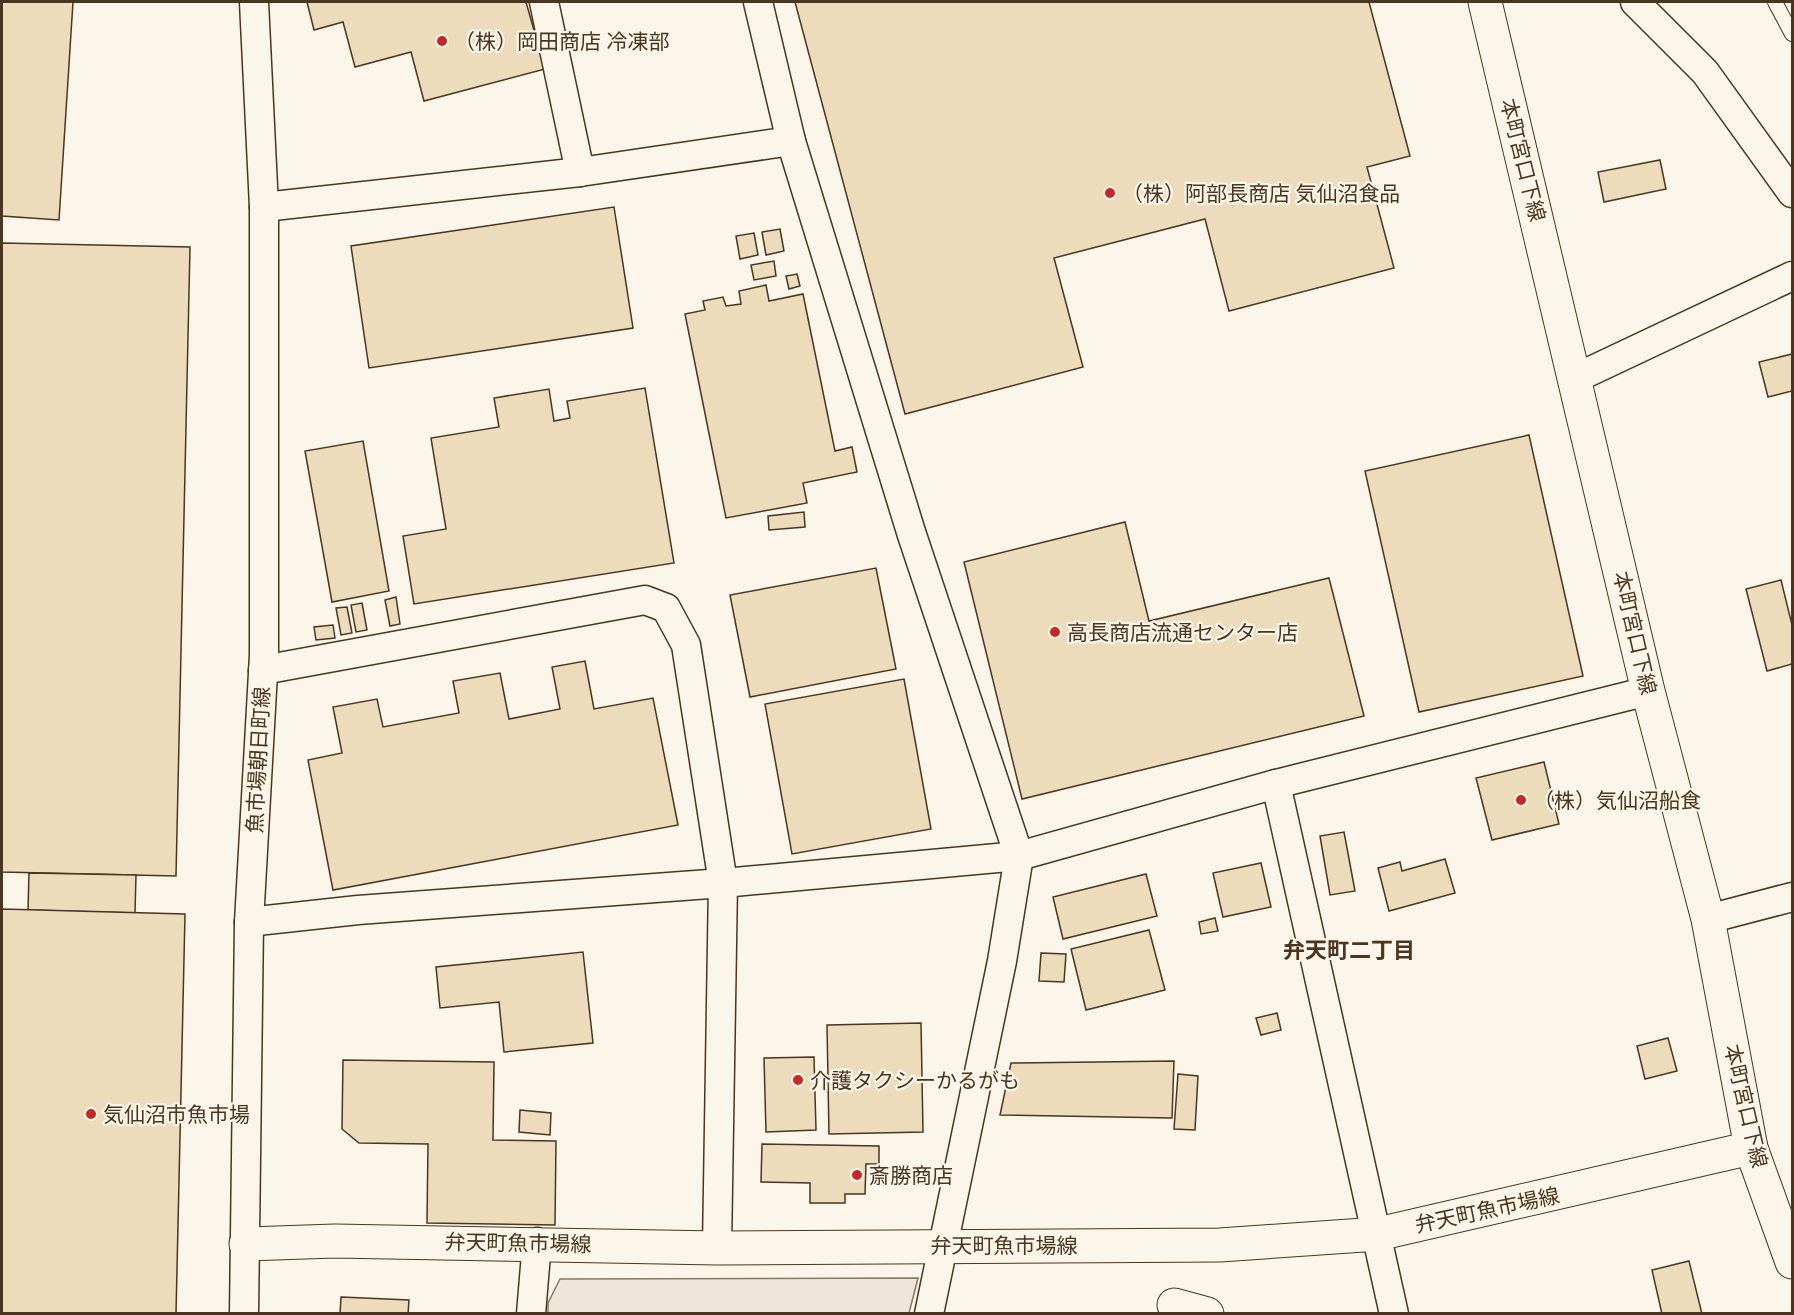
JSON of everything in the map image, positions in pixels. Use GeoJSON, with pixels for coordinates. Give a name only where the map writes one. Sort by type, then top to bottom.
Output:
{"type":"FeatureCollection","features":[{"type":"Feature","properties":{"kind":"street","name":"魚市場朝日町線"},"geometry":{"type":"LineString","coordinates":[[244,1314],[249,922],[263,670],[264,207],[254,2]]}},
{"type":"Feature","properties":{"kind":"street"},"geometry":{"type":"LineString","coordinates":[[544,2],[580,172]]}},
{"type":"Feature","properties":{"kind":"street"},"geometry":{"type":"LineString","coordinates":[[758,2],[791,141],[911,532],[1019,856],[1002,961],[929,1314]]}},
{"type":"Feature","properties":{"kind":"street","name":"本町宮口下線"},"geometry":{"type":"LineString","coordinates":[[1485,2],[1576,378],[1648,691],[1708,919],[1751,1148],[1792,1262]]}},
{"type":"Feature","properties":{"kind":"street"},"geometry":{"type":"LineString","coordinates":[[1635,2],[1705,72],[1792,193]]}},
{"type":"Feature","properties":{"kind":"street"},"geometry":{"type":"LineString","coordinates":[[264,207],[580,172],[791,141]]}},
{"type":"Feature","properties":{"kind":"street"},"geometry":{"type":"LineString","coordinates":[[1576,378],[1792,276]]}},
{"type":"Feature","properties":{"kind":"street"},"geometry":{"type":"LineString","coordinates":[[263,670],[645,600],[666,608],[686,645],[723,883],[717,1248]]}},
{"type":"Feature","properties":{"kind":"street"},"geometry":{"type":"LineString","coordinates":[[249,922],[358,910],[723,883],[1019,856],[1276,784],[1648,691]]}},
{"type":"Feature","properties":{"kind":"street"},"geometry":{"type":"LineString","coordinates":[[1276,784],[1394,1314]]}},
{"type":"Feature","properties":{"kind":"street"},"geometry":{"type":"LineString","coordinates":[[1708,919],[1792,897]]}},
{"type":"Feature","properties":{"kind":"street","name":"弁天町魚市場線"},"geometry":{"type":"LineString","coordinates":[[246,1244],[334,1241],[537,1242],[717,1248],[1220,1245],[1378,1234],[1751,1148]]}},
{"type":"Feature","properties":{"kind":"street"},"geometry":{"type":"LineString","coordinates":[[531,1314],[537,1242]]}},
{"type":"Feature","properties":{"kind":"street"},"geometry":{"type":"LineString","coordinates":[[1174,1305],[1207,1314]]}},
{"type":"Feature","properties":{"kind":"lane"},"geometry":{"type":"LineString","coordinates":[[1775,2],[1792,34]]}},
{"type":"Feature","properties":{"kind":"shaded area"},"geometry":{"type":"Polygon","coordinates":[[[918,1278],[909,1313],[548,1313],[548,1303],[560,1279],[918,1278]]]}},
{"type":"Feature","properties":{"kind":"building"},"geometry":{"type":"Polygon","coordinates":[[[2,2],[73,2],[59,220],[2,216],[2,2]]]}},
{"type":"Feature","properties":{"kind":"building","name":"（株）岡田商店 冷凍部"},"geometry":{"type":"Polygon","coordinates":[[[307,2],[526,2],[545,69],[424,101],[411,52],[355,67],[343,22],[314,30],[307,2]]]}},
{"type":"Feature","properties":{"kind":"building","name":"（株）阿部長商店 気仙沼食品"},"geometry":{"type":"Polygon","coordinates":[[[795,2],[1369,2],[1410,156],[1367,167],[1394,268],[1229,311],[1205,219],[1054,258],[1083,367],[905,414],[795,2]]]}},
{"type":"Feature","properties":{"kind":"building"},"geometry":{"type":"Polygon","coordinates":[[[1660,160],[1666,189],[1604,202],[1598,172],[1660,160]]]}},
{"type":"Feature","properties":{"kind":"building"},"geometry":{"type":"Polygon","coordinates":[[[614,207],[633,328],[369,368],[351,246],[614,207]]]}},
{"type":"Feature","properties":{"kind":"building"},"geometry":{"type":"Polygon","coordinates":[[[780,229],[784,251],[766,255],[762,232],[780,229]]]}},
{"type":"Feature","properties":{"kind":"building"},"geometry":{"type":"Polygon","coordinates":[[[754,233],[758,255],[740,259],[736,236],[754,233]]]}},
{"type":"Feature","properties":{"kind":"building"},"geometry":{"type":"Polygon","coordinates":[[[2,243],[190,247],[176,876],[2,872],[2,243]]]}},
{"type":"Feature","properties":{"kind":"building"},"geometry":{"type":"Polygon","coordinates":[[[774,261],[776,276],[754,280],[751,265],[774,261]]]}},
{"type":"Feature","properties":{"kind":"building"},"geometry":{"type":"Polygon","coordinates":[[[797,274],[800,286],[789,289],[786,276],[797,274]]]}},
{"type":"Feature","properties":{"kind":"building"},"geometry":{"type":"Polygon","coordinates":[[[766,285],[769,301],[803,294],[835,451],[852,447],[857,472],[803,483],[807,503],[726,518],[685,314],[705,310],[703,301],[723,297],[726,306],[741,304],[739,291],[766,285]]]}},
{"type":"Feature","properties":{"kind":"building"},"geometry":{"type":"Polygon","coordinates":[[[1792,354],[1792,391],[1768,397],[1759,362],[1792,354]]]}},
{"type":"Feature","properties":{"kind":"building"},"geometry":{"type":"Polygon","coordinates":[[[645,388],[674,563],[414,604],[403,536],[446,529],[431,438],[499,427],[494,398],[549,389],[554,421],[570,418],[567,401],[645,388]]]}},
{"type":"Feature","properties":{"kind":"building"},"geometry":{"type":"Polygon","coordinates":[[[1529,435],[1583,676],[1419,712],[1365,471],[1529,435]]]}},
{"type":"Feature","properties":{"kind":"building"},"geometry":{"type":"Polygon","coordinates":[[[363,441],[389,591],[332,602],[305,451],[363,441]]]}},
{"type":"Feature","properties":{"kind":"building"},"geometry":{"type":"Polygon","coordinates":[[[804,512],[805,527],[769,530],[768,516],[804,512]]]}},
{"type":"Feature","properties":{"kind":"building"},"geometry":{"type":"Polygon","coordinates":[[[1125,522],[1149,621],[1329,578],[1364,716],[1022,799],[964,562],[1125,522]]]}},
{"type":"Feature","properties":{"kind":"building"},"geometry":{"type":"Polygon","coordinates":[[[876,568],[896,669],[750,697],[730,595],[876,568]]]}},
{"type":"Feature","properties":{"kind":"building"},"geometry":{"type":"Polygon","coordinates":[[[1781,580],[1792,625],[1792,664],[1767,671],[1746,589],[1781,580]]]}},
{"type":"Feature","properties":{"kind":"building"},"geometry":{"type":"Polygon","coordinates":[[[396,597],[400,624],[390,626],[385,600],[396,597]]]}},
{"type":"Feature","properties":{"kind":"building"},"geometry":{"type":"Polygon","coordinates":[[[362,603],[367,630],[356,632],[351,605],[362,603]]]}},
{"type":"Feature","properties":{"kind":"building"},"geometry":{"type":"Polygon","coordinates":[[[347,607],[352,633],[341,635],[336,608],[347,607]]]}},
{"type":"Feature","properties":{"kind":"building"},"geometry":{"type":"Polygon","coordinates":[[[333,625],[335,638],[316,640],[314,627],[333,625]]]}},
{"type":"Feature","properties":{"kind":"building"},"geometry":{"type":"Polygon","coordinates":[[[585,661],[594,709],[653,698],[678,825],[333,890],[308,760],[342,753],[333,707],[377,699],[383,727],[459,713],[453,681],[500,673],[509,719],[560,709],[552,667],[585,661]]]}},
{"type":"Feature","properties":{"kind":"building"},"geometry":{"type":"Polygon","coordinates":[[[904,679],[931,829],[792,854],[765,704],[904,679]]]}},
{"type":"Feature","properties":{"kind":"building"},"geometry":{"type":"Polygon","coordinates":[[[1544,762],[1559,824],[1492,840],[1476,778],[1544,762]]]}},
{"type":"Feature","properties":{"kind":"building"},"geometry":{"type":"Polygon","coordinates":[[[1344,832],[1355,891],[1330,895],[1320,836],[1344,832]]]}},
{"type":"Feature","properties":{"kind":"building"},"geometry":{"type":"Polygon","coordinates":[[[1445,859],[1455,893],[1389,911],[1378,868],[1400,862],[1402,871],[1445,859]]]}},
{"type":"Feature","properties":{"kind":"building"},"geometry":{"type":"Polygon","coordinates":[[[1261,863],[1271,907],[1223,917],[1213,873],[1261,863]]]}},
{"type":"Feature","properties":{"kind":"building"},"geometry":{"type":"Polygon","coordinates":[[[29,873],[136,875],[135,913],[28,910],[29,873]]]}},
{"type":"Feature","properties":{"kind":"building"},"geometry":{"type":"Polygon","coordinates":[[[1146,874],[1157,916],[1063,939],[1053,897],[1146,874]]]}},
{"type":"Feature","properties":{"kind":"building","name":"気仙沼市魚市場"},"geometry":{"type":"Polygon","coordinates":[[[2,909],[185,914],[176,1314],[2,1314],[2,909]]]}},
{"type":"Feature","properties":{"kind":"building"},"geometry":{"type":"Polygon","coordinates":[[[1215,918],[1218,931],[1201,934],[1199,922],[1215,918]]]}},
{"type":"Feature","properties":{"kind":"building"},"geometry":{"type":"Polygon","coordinates":[[[1149,930],[1165,990],[1086,1010],[1071,949],[1149,930]]]}},
{"type":"Feature","properties":{"kind":"building"},"geometry":{"type":"Polygon","coordinates":[[[583,952],[593,1043],[504,1052],[499,1002],[440,1008],[436,967],[583,952]]]}},
{"type":"Feature","properties":{"kind":"building"},"geometry":{"type":"Polygon","coordinates":[[[1041,953],[1066,954],[1064,982],[1039,981],[1041,953]]]}},
{"type":"Feature","properties":{"kind":"building"},"geometry":{"type":"Polygon","coordinates":[[[1277,1013],[1281,1030],[1261,1035],[1256,1018],[1277,1013]]]}},
{"type":"Feature","properties":{"kind":"building"},"geometry":{"type":"Polygon","coordinates":[[[921,1023],[923,1132],[829,1134],[827,1025],[921,1023]]]}},
{"type":"Feature","properties":{"kind":"building"},"geometry":{"type":"Polygon","coordinates":[[[1668,1038],[1677,1071],[1645,1079],[1637,1046],[1668,1038]]]}},
{"type":"Feature","properties":{"kind":"building"},"geometry":{"type":"Polygon","coordinates":[[[814,1057],[816,1130],[766,1132],[764,1058],[814,1057]]]}},
{"type":"Feature","properties":{"kind":"building"},"geometry":{"type":"Polygon","coordinates":[[[343,1060],[494,1062],[493,1140],[556,1141],[555,1225],[427,1223],[428,1144],[359,1143],[342,1129],[343,1060]]]}},
{"type":"Feature","properties":{"kind":"building"},"geometry":{"type":"Polygon","coordinates":[[[1174,1061],[1172,1118],[1000,1115],[1011,1063],[1174,1061]]]}},
{"type":"Feature","properties":{"kind":"building"},"geometry":{"type":"Polygon","coordinates":[[[1178,1074],[1198,1076],[1195,1130],[1174,1129],[1178,1074]]]}},
{"type":"Feature","properties":{"kind":"building"},"geometry":{"type":"Polygon","coordinates":[[[520,1110],[551,1113],[550,1135],[519,1132],[520,1110]]]}},
{"type":"Feature","properties":{"kind":"building"},"geometry":{"type":"Polygon","coordinates":[[[762,1144],[879,1146],[879,1164],[866,1164],[865,1194],[845,1194],[845,1203],[810,1203],[810,1183],[761,1182],[762,1144]]]}},
{"type":"Feature","properties":{"kind":"building"},"geometry":{"type":"Polygon","coordinates":[[[1689,1261],[1702,1314],[1662,1314],[1652,1270],[1689,1261]]]}},
{"type":"Feature","properties":{"kind":"building"},"geometry":{"type":"Polygon","coordinates":[[[341,1297],[409,1300],[408,1314],[340,1314],[341,1297]]]}},
{"type":"Feature","properties":{"kind":"place","name":"（株）岡田商店 冷凍部"},"geometry":{"type":"Point","coordinates":[442,41]}},
{"type":"Feature","properties":{"kind":"place","name":"（株）阿部長商店 気仙沼食品"},"geometry":{"type":"Point","coordinates":[1110,193]}},
{"type":"Feature","properties":{"kind":"place","name":"高長商店流通センター店"},"geometry":{"type":"Point","coordinates":[1055,632]}},
{"type":"Feature","properties":{"kind":"place","name":"（株）気仙沼船食"},"geometry":{"type":"Point","coordinates":[1521,800]}},
{"type":"Feature","properties":{"kind":"place","name":"介護タクシーかるがも"},"geometry":{"type":"Point","coordinates":[798,1080]}},
{"type":"Feature","properties":{"kind":"place","name":"気仙沼市魚市場"},"geometry":{"type":"Point","coordinates":[91,1114]}},
{"type":"Feature","properties":{"kind":"place","name":"斎勝商店"},"geometry":{"type":"Point","coordinates":[857,1175]}},
{"type":"Feature","properties":{"kind":"district","name":"弁天町二丁目"},"geometry":{"type":"Point","coordinates":[1349,950]}}]}
